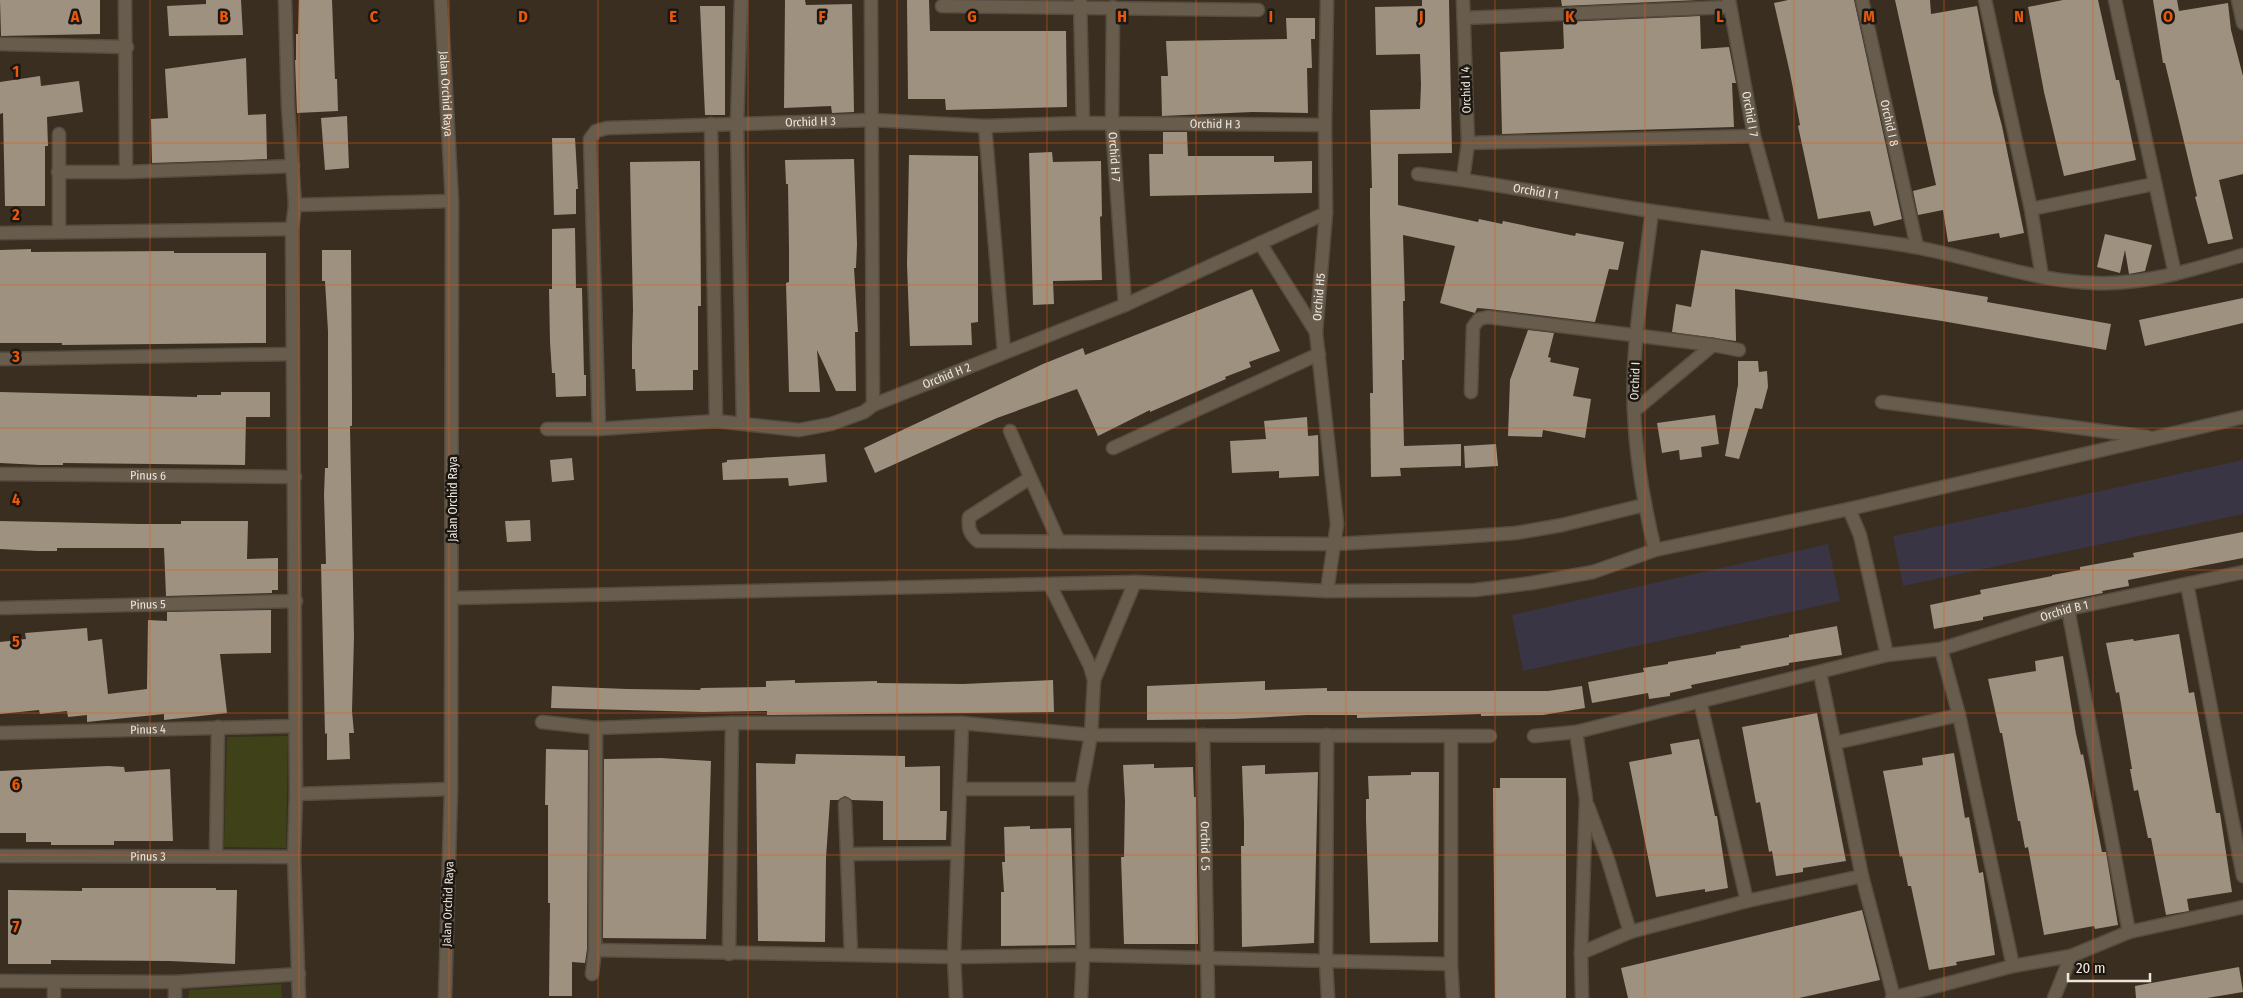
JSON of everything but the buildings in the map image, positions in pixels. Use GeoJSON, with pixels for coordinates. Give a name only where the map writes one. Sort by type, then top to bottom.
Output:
{"type":"FeatureCollection","features":[{"type":"Feature","properties":{"kind":"street"},"geometry":{"type":"LineString","coordinates":[[125,0],[127,47],[126,172]]}},
{"type":"Feature","properties":{"kind":"street"},"geometry":{"type":"LineString","coordinates":[[285,0],[288,106],[295,204],[292,229],[296,602],[294,726],[296,794],[294,857],[299,998]]}},
{"type":"Feature","properties":{"kind":"street","name":"Jalan Orchid Raya"},"geometry":{"type":"LineString","coordinates":[[441,0],[452,201],[453,598],[451,789],[445,998]]}},
{"type":"Feature","properties":{"kind":"street"},"geometry":{"type":"LineString","coordinates":[[741,0],[737,123],[743,423]]}},
{"type":"Feature","properties":{"kind":"street"},"geometry":{"type":"LineString","coordinates":[[870,0],[873,404]]}},
{"type":"Feature","properties":{"kind":"street","name":"Orchid H5"},"geometry":{"type":"LineString","coordinates":[[1326,591],[1337,524],[1316,332],[1326,213],[1327,0]]}},
{"type":"Feature","properties":{"kind":"street","name":"Orchid I 4"},"geometry":{"type":"LineString","coordinates":[[1463,179],[1468,143],[1464,0]]}},
{"type":"Feature","properties":{"kind":"street","name":"Orchid I 8"},"geometry":{"type":"LineString","coordinates":[[1862,0],[1916,247]]}},
{"type":"Feature","properties":{"kind":"street"},"geometry":{"type":"LineString","coordinates":[[1985,0],[2031,209],[2042,277]]}},
{"type":"Feature","properties":{"kind":"street"},"geometry":{"type":"LineString","coordinates":[[2115,0],[2175,274]]}},
{"type":"Feature","properties":{"kind":"street"},"geometry":{"type":"LineString","coordinates":[[2238,0],[2243,23]]}},
{"type":"Feature","properties":{"kind":"street"},"geometry":{"type":"LineString","coordinates":[[942,6],[998,3],[1080,4],[1113,7],[1203,4],[1258,10]]}},
{"type":"Feature","properties":{"kind":"street"},"geometry":{"type":"LineString","coordinates":[[1080,4],[1083,123]]}},
{"type":"Feature","properties":{"kind":"street"},"geometry":{"type":"LineString","coordinates":[[1464,18],[1729,4]]}},
{"type":"Feature","properties":{"kind":"street","name":"Orchid I 7"},"geometry":{"type":"LineString","coordinates":[[1729,4],[1754,136],[1778,227]]}},
{"type":"Feature","properties":{"kind":"street","name":"Orchid H 7"},"geometry":{"type":"LineString","coordinates":[[1113,7],[1112,124],[1125,305]]}},
{"type":"Feature","properties":{"kind":"street"},"geometry":{"type":"LineString","coordinates":[[0,44],[127,47]]}},
{"type":"Feature","properties":{"kind":"street","name":"Orchid H 3"},"geometry":{"type":"LineString","coordinates":[[598,429],[590,139],[596,131],[607,128],[872,120],[985,126],[1083,123],[1325,125]]}},
{"type":"Feature","properties":{"kind":"street"},"geometry":{"type":"LineString","coordinates":[[711,124],[716,421]]}},
{"type":"Feature","properties":{"kind":"street"},"geometry":{"type":"LineString","coordinates":[[985,126],[1004,352]]}},
{"type":"Feature","properties":{"kind":"street"},"geometry":{"type":"LineString","coordinates":[[58,232],[59,134]]}},
{"type":"Feature","properties":{"kind":"street"},"geometry":{"type":"LineString","coordinates":[[1468,143],[1754,136]]}},
{"type":"Feature","properties":{"kind":"street"},"geometry":{"type":"LineString","coordinates":[[58,172],[126,172],[293,166]]}},
{"type":"Feature","properties":{"kind":"street","name":"Orchid I 1"},"geometry":{"type":"LineString","coordinates":[[1418,174],[1463,179],[1652,211],[1916,247],[2042,277],[2095,283],[2132,281],[2175,274],[2243,256]]}},
{"type":"Feature","properties":{"kind":"street"},"geometry":{"type":"LineString","coordinates":[[2031,209],[2154,184]]}},
{"type":"Feature","properties":{"kind":"street"},"geometry":{"type":"LineString","coordinates":[[295,204],[452,201]]}},
{"type":"Feature","properties":{"kind":"street","name":"Orchid I"},"geometry":{"type":"LineString","coordinates":[[1652,211],[1637,336],[1634,411],[1644,505],[1655,550]]}},
{"type":"Feature","properties":{"kind":"street","name":"Orchid H 2"},"geometry":{"type":"LineString","coordinates":[[547,429],[598,429],[716,421],[799,430],[831,424],[864,412],[873,404],[1125,305],[1326,213]]}},
{"type":"Feature","properties":{"kind":"street"},"geometry":{"type":"LineString","coordinates":[[0,232],[292,229]]}},
{"type":"Feature","properties":{"kind":"street"},"geometry":{"type":"LineString","coordinates":[[1260,243],[1316,332]]}},
{"type":"Feature","properties":{"kind":"street"},"geometry":{"type":"LineString","coordinates":[[1471,392],[1473,327],[1479,319],[1488,317],[1713,345],[1739,350]]}},
{"type":"Feature","properties":{"kind":"street"},"geometry":{"type":"LineString","coordinates":[[1634,411],[1713,345]]}},
{"type":"Feature","properties":{"kind":"street"},"geometry":{"type":"LineString","coordinates":[[0,359],[292,354]]}},
{"type":"Feature","properties":{"kind":"street"},"geometry":{"type":"LineString","coordinates":[[1113,448],[1319,354]]}},
{"type":"Feature","properties":{"kind":"street"},"geometry":{"type":"LineString","coordinates":[[1882,402],[2156,438]]}},
{"type":"Feature","properties":{"kind":"street"},"geometry":{"type":"LineString","coordinates":[[453,598],[1135,582],[1326,591],[1484,589],[1593,572],[1655,550],[1849,509],[2243,417]]}},
{"type":"Feature","properties":{"kind":"street"},"geometry":{"type":"LineString","coordinates":[[1010,431],[1059,542]]}},
{"type":"Feature","properties":{"kind":"street","name":"Pinus 6"},"geometry":{"type":"LineString","coordinates":[[0,474],[295,477]]}},
{"type":"Feature","properties":{"kind":"street"},"geometry":{"type":"LineString","coordinates":[[1030,478],[969,517],[970,533],[978,541],[1335,544],[1516,533],[1562,525],[1644,505]]}},
{"type":"Feature","properties":{"kind":"street"},"geometry":{"type":"LineString","coordinates":[[1849,509],[1860,535],[1887,655]]}},
{"type":"Feature","properties":{"kind":"street","name":"Orchid B 1"},"geometry":{"type":"LineString","coordinates":[[1534,736],[1576,732],[1887,655],[1941,649],[2068,609],[2243,572]]}},
{"type":"Feature","properties":{"kind":"street"},"geometry":{"type":"LineString","coordinates":[[1081,998],[1083,954],[1081,789],[1090,735],[1095,666],[1135,582]]}},
{"type":"Feature","properties":{"kind":"street"},"geometry":{"type":"LineString","coordinates":[[2186,584],[2240,848],[2243,876]]}},
{"type":"Feature","properties":{"kind":"street"},"geometry":{"type":"LineString","coordinates":[[1050,585],[1095,666]]}},
{"type":"Feature","properties":{"kind":"street","name":"Pinus 5"},"geometry":{"type":"LineString","coordinates":[[0,608],[296,602]]}},
{"type":"Feature","properties":{"kind":"street"},"geometry":{"type":"LineString","coordinates":[[2068,609],[2129,932]]}},
{"type":"Feature","properties":{"kind":"street"},"geometry":{"type":"LineString","coordinates":[[1941,649],[1959,715],[2014,966]]}},
{"type":"Feature","properties":{"kind":"street"},"geometry":{"type":"LineString","coordinates":[[1820,673],[1862,876],[1893,998],[2014,966],[2071,956],[2129,932],[2243,907]]}},
{"type":"Feature","properties":{"kind":"street"},"geometry":{"type":"LineString","coordinates":[[1700,701],[1747,901]]}},
{"type":"Feature","properties":{"kind":"street"},"geometry":{"type":"LineString","coordinates":[[1835,743],[1959,715]]}},
{"type":"Feature","properties":{"kind":"street"},"geometry":{"type":"LineString","coordinates":[[542,722],[596,728],[732,723],[962,723],[1090,735],[1490,736]]}},
{"type":"Feature","properties":{"kind":"street"},"geometry":{"type":"LineString","coordinates":[[729,954],[732,723]]}},
{"type":"Feature","properties":{"kind":"street"},"geometry":{"type":"LineString","coordinates":[[956,998],[954,957],[962,723]]}},
{"type":"Feature","properties":{"kind":"street"},"geometry":{"type":"LineString","coordinates":[[216,855],[218,726]]}},
{"type":"Feature","properties":{"kind":"street","name":"Pinus 4"},"geometry":{"type":"LineString","coordinates":[[0,733],[218,726],[294,726]]}},
{"type":"Feature","properties":{"kind":"street"},"geometry":{"type":"LineString","coordinates":[[592,974],[595,950],[596,728]]}},
{"type":"Feature","properties":{"kind":"street"},"geometry":{"type":"LineString","coordinates":[[1576,732],[1586,799],[1581,953],[1582,998]]}},
{"type":"Feature","properties":{"kind":"street","name":"Orchid C 5"},"geometry":{"type":"LineString","coordinates":[[1202,735],[1208,998]]}},
{"type":"Feature","properties":{"kind":"street"},"geometry":{"type":"LineString","coordinates":[[1327,735],[1326,962],[1328,998]]}},
{"type":"Feature","properties":{"kind":"street"},"geometry":{"type":"LineString","coordinates":[[1452,737],[1451,964],[1454,998]]}},
{"type":"Feature","properties":{"kind":"street"},"geometry":{"type":"LineString","coordinates":[[296,794],[451,789]]}},
{"type":"Feature","properties":{"kind":"street"},"geometry":{"type":"LineString","coordinates":[[960,789],[1081,789]]}},
{"type":"Feature","properties":{"kind":"street"},"geometry":{"type":"LineString","coordinates":[[1586,799],[1608,860],[1630,932]]}},
{"type":"Feature","properties":{"kind":"street"},"geometry":{"type":"LineString","coordinates":[[845,804],[851,955]]}},
{"type":"Feature","properties":{"kind":"street"},"geometry":{"type":"LineString","coordinates":[[848,854],[957,853]]}},
{"type":"Feature","properties":{"kind":"street","name":"Pinus 3"},"geometry":{"type":"LineString","coordinates":[[0,856],[216,855],[294,857]]}},
{"type":"Feature","properties":{"kind":"street"},"geometry":{"type":"LineString","coordinates":[[1581,953],[1630,932],[1747,901],[1862,876]]}},
{"type":"Feature","properties":{"kind":"street"},"geometry":{"type":"LineString","coordinates":[[595,950],[954,957],[1083,954],[1451,964]]}},
{"type":"Feature","properties":{"kind":"street"},"geometry":{"type":"LineString","coordinates":[[2054,998],[2071,956]]}},
{"type":"Feature","properties":{"kind":"street"},"geometry":{"type":"LineString","coordinates":[[0,981],[175,982],[298,974]]}},
{"type":"Feature","properties":{"kind":"street"},"geometry":{"type":"LineString","coordinates":[[54,982],[54,998]]}},
{"type":"Feature","properties":{"kind":"street"},"geometry":{"type":"LineString","coordinates":[[175,982],[175,998]]}},
{"type":"Feature","properties":{"kind":"shaded area"},"geometry":{"type":"Polygon","coordinates":[[[2243,460],[2243,514],[1903,586],[1893,536],[2243,460]]]}},
{"type":"Feature","properties":{"kind":"shaded area"},"geometry":{"type":"Polygon","coordinates":[[[1828,544],[1840,601],[1523,671],[1512,615],[1828,544]]]}},
{"type":"Feature","properties":{"kind":"green space"},"geometry":{"type":"Polygon","coordinates":[[[288,736],[286,848],[224,847],[227,737],[288,736]]]}},
{"type":"Feature","properties":{"kind":"green space"},"geometry":{"type":"Polygon","coordinates":[[[281,984],[282,998],[189,998],[189,990],[281,984]]]}}]}
